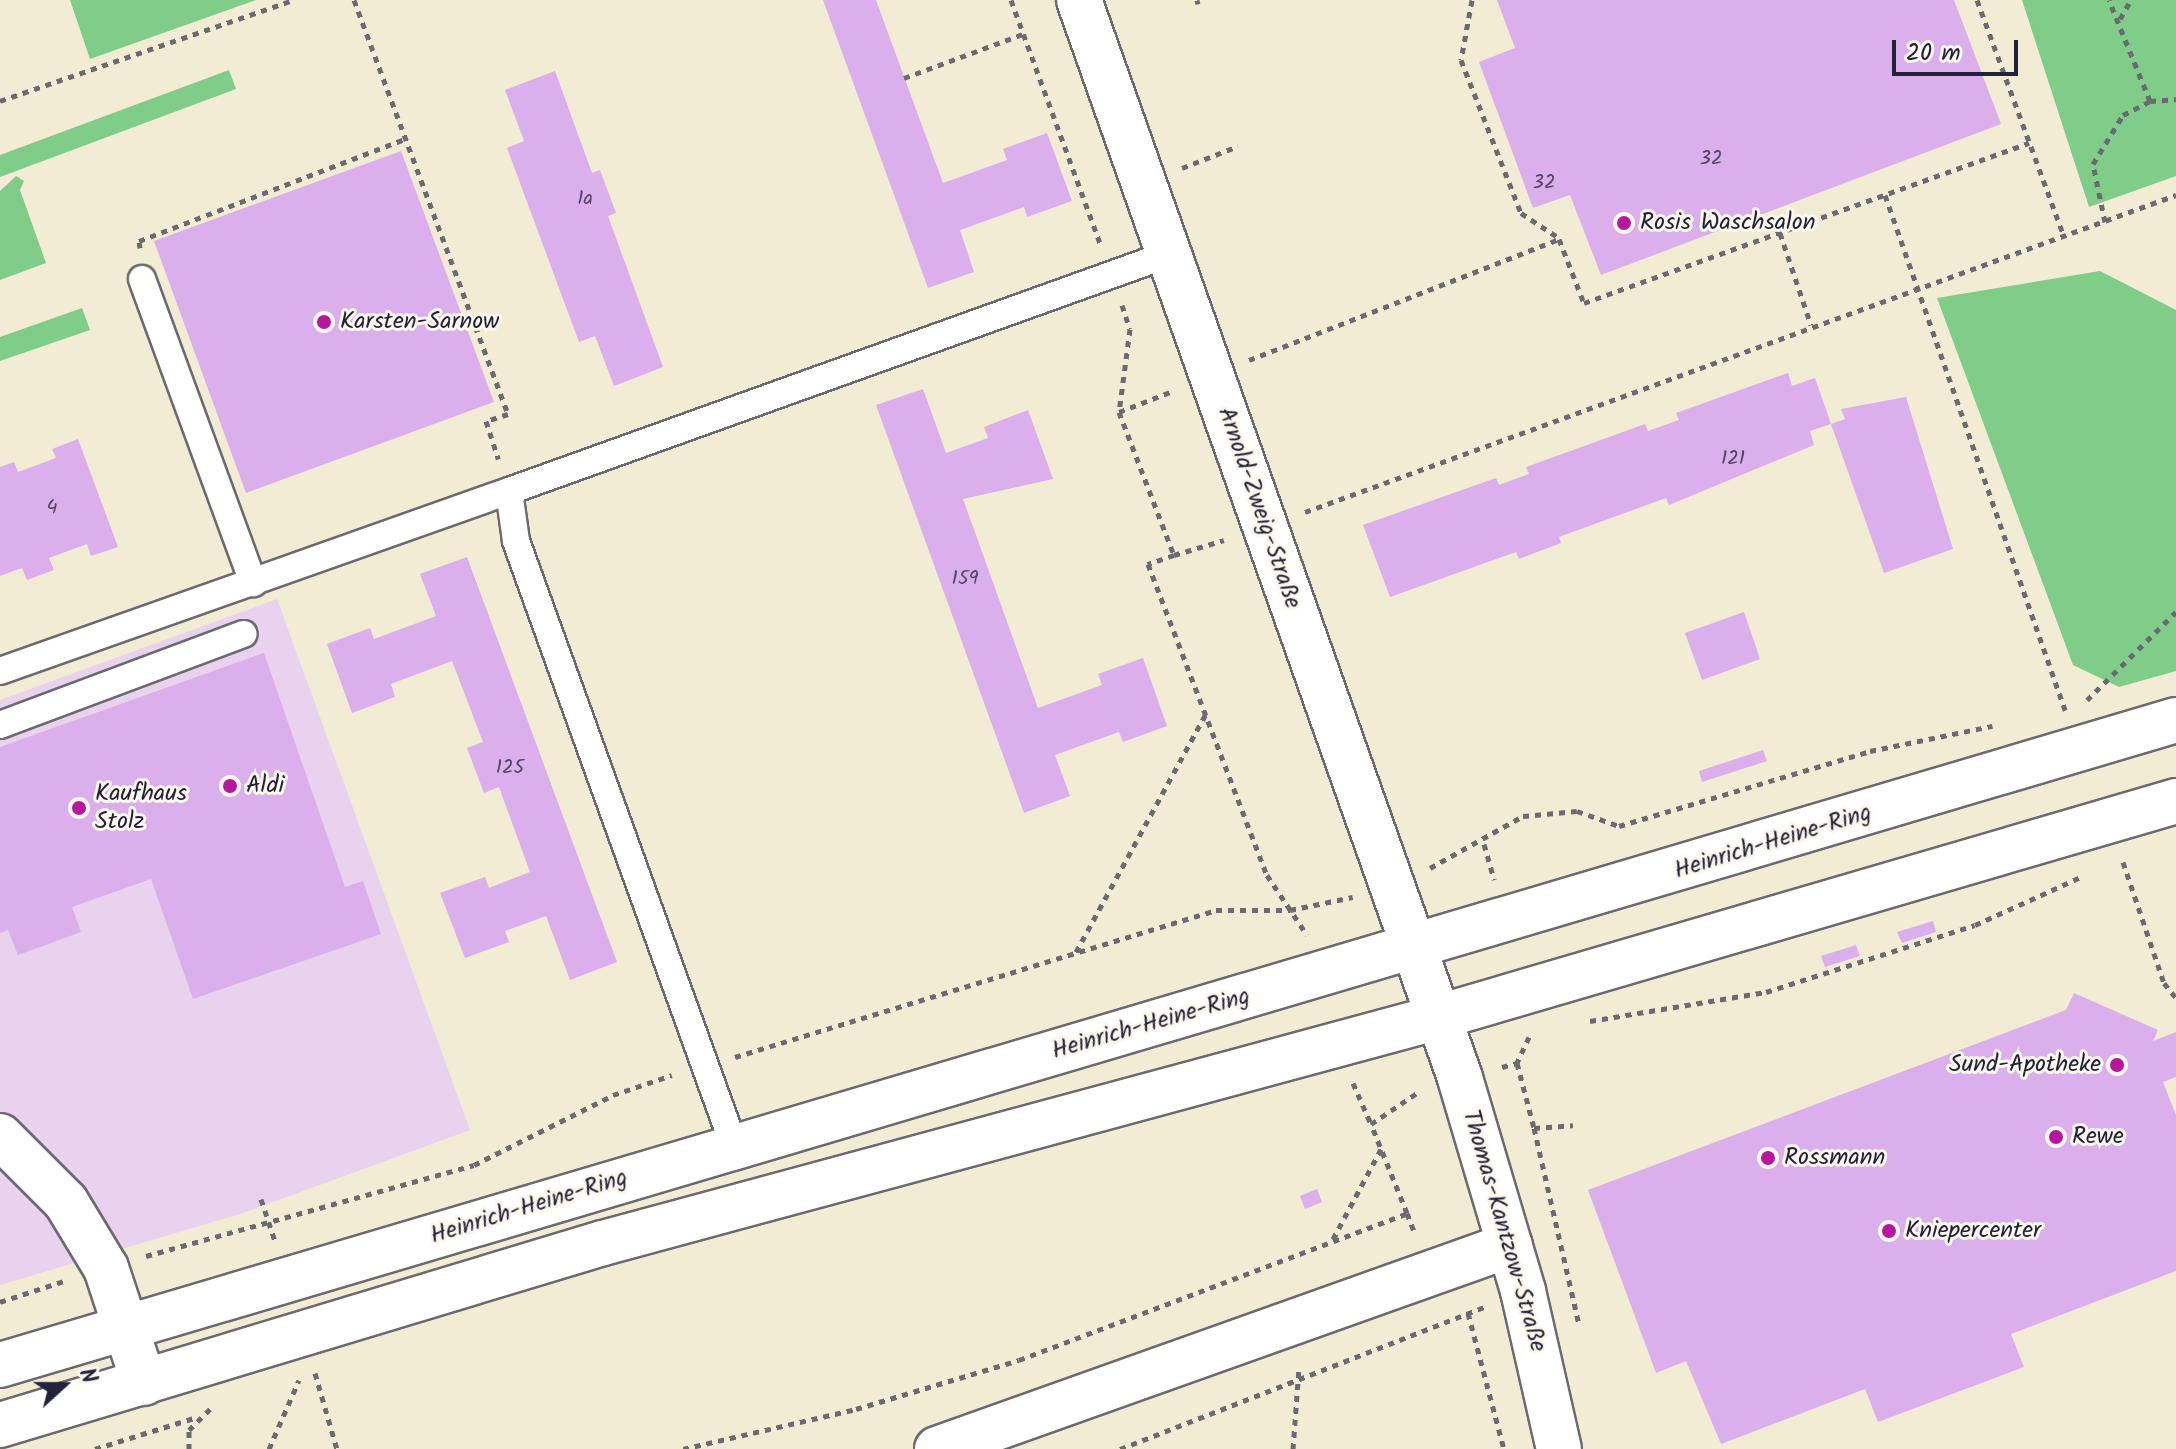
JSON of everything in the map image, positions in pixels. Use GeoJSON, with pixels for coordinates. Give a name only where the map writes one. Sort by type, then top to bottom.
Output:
{"type":"FeatureCollection","features":[{"type":"Feature","properties":{"kind":"main road","name":"Arnold-Zweig-Straße"},"geometry":{"type":"LineString","coordinates":[[1079,0],[1391,883],[1435,1018]]}},
{"type":"Feature","properties":{"kind":"main road","name":"Heinrich-Heine-Ring"},"geometry":{"type":"LineString","coordinates":[[0,1365],[734,1146],[1411,950],[2176,720]]}},
{"type":"Feature","properties":{"kind":"main road"},"geometry":{"type":"LineString","coordinates":[[0,1425],[603,1243],[1435,1018],[2176,801]]}},
{"type":"Feature","properties":{"kind":"main road","name":"Thomas-Kantzow-Straße"},"geometry":{"type":"LineString","coordinates":[[1435,1018],[1460,1078],[1510,1245],[1559,1449]]}},
{"type":"Feature","properties":{"kind":"main road"},"geometry":{"type":"LineString","coordinates":[[0,1136],[66,1202],[106,1268],[144,1383]]}},
{"type":"Feature","properties":{"kind":"main road"},"geometry":{"type":"LineString","coordinates":[[937,1449],[1510,1245]]}},
{"type":"Feature","properties":{"kind":"lane"},"geometry":{"type":"LineString","coordinates":[[0,671],[509,491],[1110,272],[1169,254]]}},
{"type":"Feature","properties":{"kind":"lane"},"geometry":{"type":"LineString","coordinates":[[142,279],[253,583]]}},
{"type":"Feature","properties":{"kind":"lane"},"geometry":{"type":"LineString","coordinates":[[509,491],[516,541],[734,1146]]}},
{"type":"Feature","properties":{"kind":"lane"},"geometry":{"type":"LineString","coordinates":[[0,725],[244,634]]}},
{"type":"Feature","properties":{"kind":"path"},"geometry":{"type":"LineString","coordinates":[[0,101],[294,0]]}},
{"type":"Feature","properties":{"kind":"path"},"geometry":{"type":"LineString","coordinates":[[354,0],[508,414],[486,421],[509,491]]}},
{"type":"Feature","properties":{"kind":"path"},"geometry":{"type":"LineString","coordinates":[[1011,0],[1130,329],[1119,412],[1174,555]]}},
{"type":"Feature","properties":{"kind":"path"},"geometry":{"type":"LineString","coordinates":[[1472,0],[1461,60],[1521,213],[1559,239],[1584,303],[2029,143]]}},
{"type":"Feature","properties":{"kind":"path"},"geometry":{"type":"LineString","coordinates":[[1977,0],[2064,237]]}},
{"type":"Feature","properties":{"kind":"path"},"geometry":{"type":"LineString","coordinates":[[2109,0],[2150,101]]}},
{"type":"Feature","properties":{"kind":"path"},"geometry":{"type":"LineString","coordinates":[[2119,20],[2131,0]]}},
{"type":"Feature","properties":{"kind":"path"},"geometry":{"type":"LineString","coordinates":[[904,78],[1023,34]]}},
{"type":"Feature","properties":{"kind":"path"},"geometry":{"type":"LineString","coordinates":[[2105,222],[2093,164],[2123,115],[2150,101],[2176,99]]}},
{"type":"Feature","properties":{"kind":"path"},"geometry":{"type":"LineString","coordinates":[[142,279],[139,241],[405,139]]}},
{"type":"Feature","properties":{"kind":"path"},"geometry":{"type":"LineString","coordinates":[[1144,183],[1238,146]]}},
{"type":"Feature","properties":{"kind":"path"},"geometry":{"type":"LineString","coordinates":[[1885,195],[2065,711],[2053,714]]}},
{"type":"Feature","properties":{"kind":"path"},"geometry":{"type":"LineString","coordinates":[[1290,910],[1267,875],[1148,564],[1266,526],[1811,325],[1919,292],[2176,195]]}},
{"type":"Feature","properties":{"kind":"path"},"geometry":{"type":"LineString","coordinates":[[1780,233],[1811,325]]}},
{"type":"Feature","properties":{"kind":"path"},"geometry":{"type":"LineString","coordinates":[[1119,412],[1559,239]]}},
{"type":"Feature","properties":{"kind":"path"},"geometry":{"type":"LineString","coordinates":[[2077,708],[2176,612]]}},
{"type":"Feature","properties":{"kind":"path"},"geometry":{"type":"LineString","coordinates":[[1075,953],[1206,714]]}},
{"type":"Feature","properties":{"kind":"path"},"geometry":{"type":"LineString","coordinates":[[0,1302],[106,1268],[474,1165],[613,1095],[1216,910],[1290,910],[1391,883],[1484,844],[1500,825],[1523,816],[1577,811],[1619,826],[1870,751],[2002,724]]}},
{"type":"Feature","properties":{"kind":"path"},"geometry":{"type":"LineString","coordinates":[[2109,865],[2122,859]]}},
{"type":"Feature","properties":{"kind":"path"},"geometry":{"type":"LineString","coordinates":[[1583,1022],[1766,992],[1975,925],[2095,871]]}},
{"type":"Feature","properties":{"kind":"path"},"geometry":{"type":"LineString","coordinates":[[2139,914],[2176,998]]}},
{"type":"Feature","properties":{"kind":"path"},"geometry":{"type":"LineString","coordinates":[[1537,1027],[1517,1063],[1534,1128],[1573,1125]]}},
{"type":"Feature","properties":{"kind":"path"},"geometry":{"type":"LineString","coordinates":[[683,1449],[856,1409],[1019,1360],[1407,1213],[1371,1124],[1410,1094],[1517,1063]]}},
{"type":"Feature","properties":{"kind":"path"},"geometry":{"type":"LineString","coordinates":[[1333,1240],[1381,1149]]}},
{"type":"Feature","properties":{"kind":"path"},"geometry":{"type":"LineString","coordinates":[[261,1199],[270,1224]]}},
{"type":"Feature","properties":{"kind":"path"},"geometry":{"type":"LineString","coordinates":[[1120,1449],[1523,1291]]}},
{"type":"Feature","properties":{"kind":"path"},"geometry":{"type":"LineString","coordinates":[[1468,1313],[1504,1449]]}},
{"type":"Feature","properties":{"kind":"path"},"geometry":{"type":"LineString","coordinates":[[1293,1449],[1301,1379],[1295,1323]]}},
{"type":"Feature","properties":{"kind":"path"},"geometry":{"type":"LineString","coordinates":[[269,1449],[305,1369]]}},
{"type":"Feature","properties":{"kind":"path"},"geometry":{"type":"LineString","coordinates":[[95,1449],[199,1417]]}},
{"type":"Feature","properties":{"kind":"shaded area"},"geometry":{"type":"Polygon","coordinates":[[[277,599],[470,1130],[240,1214],[0,1285],[0,700],[277,599]]]}},
{"type":"Feature","properties":{"kind":"green space"},"geometry":{"type":"Polygon","coordinates":[[[70,0],[256,0],[90,59],[70,0]]]}},
{"type":"Feature","properties":{"kind":"green space"},"geometry":{"type":"Polygon","coordinates":[[[2022,0],[2176,0],[2176,176],[2089,207],[2022,0]]]}},
{"type":"Feature","properties":{"kind":"green space"},"geometry":{"type":"Polygon","coordinates":[[[229,70],[236,89],[0,177],[0,155],[229,70]]]}},
{"type":"Feature","properties":{"kind":"green space"},"geometry":{"type":"Polygon","coordinates":[[[16,176],[24,181],[20,190],[46,263],[0,280],[0,191],[16,176]]]}},
{"type":"Feature","properties":{"kind":"green space"},"geometry":{"type":"Polygon","coordinates":[[[2100,271],[2176,310],[2176,671],[2119,687],[2073,665],[1937,298],[2100,271]]]}},
{"type":"Feature","properties":{"kind":"green space"},"geometry":{"type":"Polygon","coordinates":[[[82,308],[90,330],[0,361],[0,337],[82,308]]]}},
{"type":"Feature","properties":{"kind":"building"},"geometry":{"type":"Polygon","coordinates":[[[823,0],[876,0],[943,183],[1007,160],[1003,149],[1047,133],[1072,201],[1027,217],[1024,207],[960,230],[974,272],[928,288],[823,0]]]}},
{"type":"Feature","properties":{"kind":"building"},"geometry":{"type":"Polygon","coordinates":[[[1497,0],[1954,0],[2001,124],[1601,275],[1570,195],[1533,208],[1479,62],[1515,48],[1497,0]]]}},
{"type":"Feature","properties":{"kind":"building"},"geometry":{"type":"Polygon","coordinates":[[[555,71],[592,173],[600,170],[616,213],[608,216],[663,367],[614,386],[595,336],[579,342],[507,148],[524,141],[505,90],[555,71]]]}},
{"type":"Feature","properties":{"kind":"building","name":"Karsten-Sarnow"},"geometry":{"type":"Polygon","coordinates":[[[401,151],[494,402],[246,493],[154,241],[401,151]]]}},
{"type":"Feature","properties":{"kind":"building"},"geometry":{"type":"Polygon","coordinates":[[[1788,373],[1792,386],[1815,378],[1831,424],[1810,431],[1814,445],[1669,505],[1666,498],[1559,537],[1561,543],[1519,559],[1516,552],[1390,597],[1363,525],[1496,478],[1499,485],[1529,474],[1526,467],[1645,424],[1648,431],[1679,420],[1676,413],[1788,373]]]}},
{"type":"Feature","properties":{"kind":"building"},"geometry":{"type":"Polygon","coordinates":[[[923,389],[946,453],[988,438],[984,427],[1028,410],[1053,479],[963,499],[1038,708],[1102,685],[1098,674],[1143,658],[1167,726],[1123,742],[1119,732],[1055,755],[1070,796],[1024,813],[876,405],[923,389]]]}},
{"type":"Feature","properties":{"kind":"building"},"geometry":{"type":"Polygon","coordinates":[[[1906,397],[1953,549],[1884,573],[1831,424],[1845,419],[1841,409],[1906,397]]]}},
{"type":"Feature","properties":{"kind":"building"},"geometry":{"type":"Polygon","coordinates":[[[78,439],[118,547],[91,556],[87,544],[49,558],[54,570],[27,580],[22,568],[0,576],[0,467],[14,462],[18,472],[56,458],[52,449],[78,439]]]}},
{"type":"Feature","properties":{"kind":"building"},"geometry":{"type":"Polygon","coordinates":[[[467,557],[617,962],[570,980],[546,916],[505,931],[509,942],[465,958],[440,893],[485,877],[489,888],[530,872],[499,787],[484,793],[467,748],[483,742],[452,661],[391,684],[395,697],[352,713],[327,644],[370,628],[374,639],[436,616],[420,574],[467,557]]]}},
{"type":"Feature","properties":{"kind":"building"},"geometry":{"type":"Polygon","coordinates":[[[1744,612],[1760,659],[1702,680],[1685,633],[1744,612]]]}},
{"type":"Feature","properties":{"kind":"building","name":"Aldi"},"geometry":{"type":"Polygon","coordinates":[[[264,653],[345,887],[363,881],[381,934],[193,999],[151,879],[72,907],[81,932],[18,955],[8,930],[0,933],[0,747],[264,653]]]}},
{"type":"Feature","properties":{"kind":"building"},"geometry":{"type":"Polygon","coordinates":[[[1763,750],[1767,761],[1702,782],[1699,771],[1763,750]]]}},
{"type":"Feature","properties":{"kind":"building"},"geometry":{"type":"Polygon","coordinates":[[[1933,921],[1936,932],[1902,943],[1897,932],[1933,921]]]}},
{"type":"Feature","properties":{"kind":"building"},"geometry":{"type":"Polygon","coordinates":[[[1856,945],[1860,956],[1825,967],[1821,956],[1856,945]]]}},
{"type":"Feature","properties":{"kind":"building","name":"Kniepercenter"},"geometry":{"type":"Polygon","coordinates":[[[2074,993],[2158,1030],[2153,1041],[2176,1032],[2176,1077],[2163,1082],[2176,1115],[2176,1271],[2011,1334],[2024,1367],[1878,1422],[1865,1389],[1721,1444],[1686,1361],[1656,1373],[1588,1190],[2066,1010],[2074,993]]]}},
{"type":"Feature","properties":{"kind":"building"},"geometry":{"type":"Polygon","coordinates":[[[1317,1189],[1322,1202],[1305,1209],[1300,1196],[1317,1189]]]}},
{"type":"Feature","properties":{"kind":"place","name":"Rosis Waschsalon"},"geometry":{"type":"Point","coordinates":[1624,223]}},
{"type":"Feature","properties":{"kind":"place","name":"Karsten-Sarnow"},"geometry":{"type":"Point","coordinates":[324,322]}},
{"type":"Feature","properties":{"kind":"place","name":"Aldi"},"geometry":{"type":"Point","coordinates":[230,786]}},
{"type":"Feature","properties":{"kind":"place","name":"Kaufhaus Stolz"},"geometry":{"type":"Point","coordinates":[79,808]}},
{"type":"Feature","properties":{"kind":"place","name":"Sund-Apotheke"},"geometry":{"type":"Point","coordinates":[2117,1065]}},
{"type":"Feature","properties":{"kind":"place","name":"Rewe"},"geometry":{"type":"Point","coordinates":[2056,1137]}},
{"type":"Feature","properties":{"kind":"place","name":"Rossmann"},"geometry":{"type":"Point","coordinates":[1768,1158]}},
{"type":"Feature","properties":{"kind":"place","name":"Kniepercenter"},"geometry":{"type":"Point","coordinates":[1889,1231]}}]}
